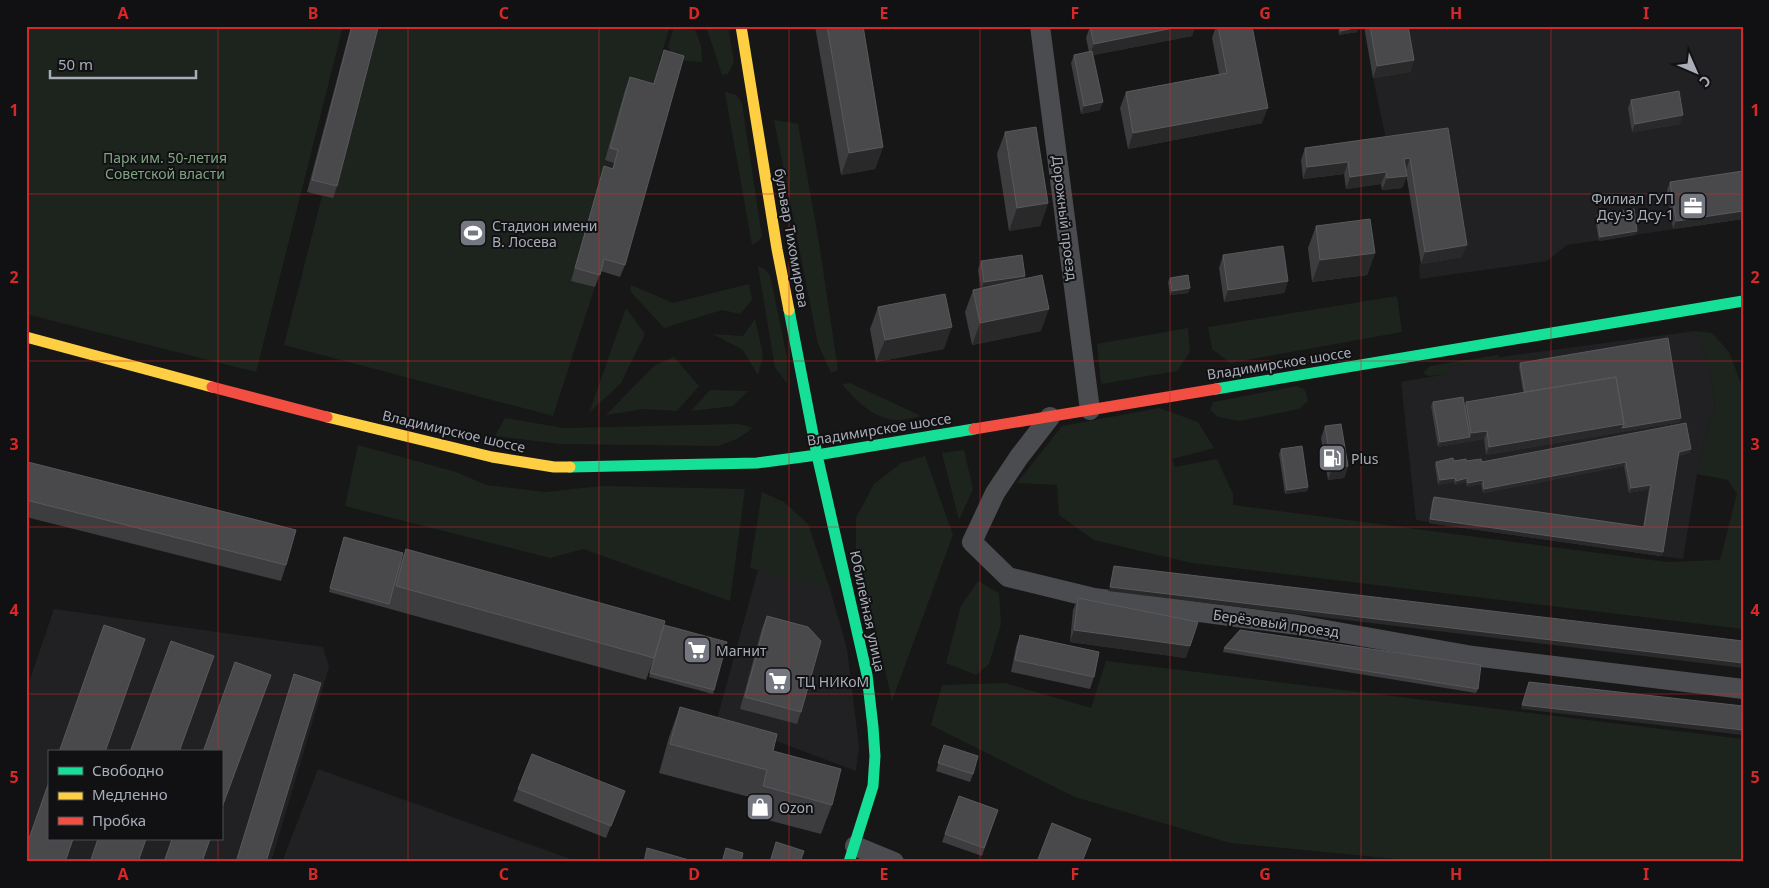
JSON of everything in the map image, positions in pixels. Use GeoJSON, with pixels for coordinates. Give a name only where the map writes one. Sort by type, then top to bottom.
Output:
{"type":"FeatureCollection","features":[{"type":"Feature","properties":{"kind":"main road","name":"бульвар Тихомирова"},"geometry":{"type":"LineString","coordinates":[[741,26],[777,248],[817,455]]}},
{"type":"Feature","properties":{"kind":"main road","name":"Владимирское шоссе"},"geometry":{"type":"LineString","coordinates":[[26,337],[322,416],[492,457],[554,467],[757,463],[817,455],[1743,301]]}},
{"type":"Feature","properties":{"kind":"main road","name":"Юбилейная улица"},"geometry":{"type":"LineString","coordinates":[[817,455],[867,675],[873,727],[875,756],[873,786],[852,854]]}},
{"type":"Feature","properties":{"kind":"street","name":"Дорожный проезд"},"geometry":{"type":"LineString","coordinates":[[1040,26],[1090,410]]}},
{"type":"Feature","properties":{"kind":"street","name":"Берёзовый проезд"},"geometry":{"type":"LineString","coordinates":[[1050,416],[994,494],[972,542],[1008,577],[1094,598],[1298,625],[1474,656],[1743,689]]}},
{"type":"Feature","properties":{"kind":"street"},"geometry":{"type":"LineString","coordinates":[[852,854],[894,862]]}},
{"type":"Feature","properties":{"kind":"shaded area"},"geometry":{"type":"Polygon","coordinates":[[[1364,26],[1743,26],[1743,219],[1567,245],[1547,261],[1420,279],[1419,265],[1421,264],[1402,147],[1388,148],[1364,26]]]}},
{"type":"Feature","properties":{"kind":"shaded area"},"geometry":{"type":"Polygon","coordinates":[[[1695,331],[1710,366],[1715,407],[1709,422],[1697,474],[1683,559],[1416,520],[1401,382],[1447,374],[1447,367],[1514,355],[1695,331]]]}},
{"type":"Feature","properties":{"kind":"shaded area"},"geometry":{"type":"Polygon","coordinates":[[[758,570],[830,589],[847,649],[859,746],[856,771],[717,719],[758,570]]]}},
{"type":"Feature","properties":{"kind":"shaded area"},"geometry":{"type":"Polygon","coordinates":[[[54,609],[323,647],[329,667],[271,862],[26,862],[26,691],[54,609]]]}},
{"type":"Feature","properties":{"kind":"shaded area"},"geometry":{"type":"Polygon","coordinates":[[[318,769],[579,862],[282,862],[318,769]]]}},
{"type":"Feature","properties":{"kind":"green space","name":"Парк им. 50-летия Советской власти"},"geometry":{"type":"Polygon","coordinates":[[[26,26],[343,26],[256,372],[26,314],[26,26]]]}},
{"type":"Feature","properties":{"kind":"green space","name":"Стадион имени В. Лосева"},"geometry":{"type":"Polygon","coordinates":[[[366,26],[670,26],[659,62],[620,277],[600,271],[553,416],[284,345],[322,196],[307,192],[349,34],[363,37],[366,26]]]}},
{"type":"Feature","properties":{"kind":"green space"},"geometry":{"type":"Polygon","coordinates":[[[674,26],[694,26],[701,46],[702,62],[675,60],[668,47],[674,26]]]}},
{"type":"Feature","properties":{"kind":"green space"},"geometry":{"type":"Polygon","coordinates":[[[706,26],[728,26],[734,62],[728,74],[722,75],[706,26]]]}},
{"type":"Feature","properties":{"kind":"green space"},"geometry":{"type":"Polygon","coordinates":[[[725,92],[736,95],[742,103],[762,237],[752,245],[725,92]]]}},
{"type":"Feature","properties":{"kind":"green space"},"geometry":{"type":"Polygon","coordinates":[[[774,120],[798,124],[820,249],[838,370],[831,373],[818,344],[774,120]]]}},
{"type":"Feature","properties":{"kind":"green space"},"geometry":{"type":"Polygon","coordinates":[[[758,266],[765,269],[770,275],[787,357],[787,383],[775,368],[758,266]]]}},
{"type":"Feature","properties":{"kind":"green space"},"geometry":{"type":"Polygon","coordinates":[[[749,284],[752,300],[740,314],[722,310],[664,328],[630,291],[631,285],[673,303],[749,284]]]}},
{"type":"Feature","properties":{"kind":"green space"},"geometry":{"type":"Polygon","coordinates":[[[1397,296],[1402,332],[1230,363],[1212,349],[1208,327],[1397,296]]]}},
{"type":"Feature","properties":{"kind":"green space"},"geometry":{"type":"Polygon","coordinates":[[[626,308],[645,334],[621,383],[589,413],[626,308]]]}},
{"type":"Feature","properties":{"kind":"green space"},"geometry":{"type":"Polygon","coordinates":[[[755,319],[763,355],[758,375],[743,350],[713,334],[743,336],[755,319]]]}},
{"type":"Feature","properties":{"kind":"green space"},"geometry":{"type":"Polygon","coordinates":[[[1188,328],[1190,352],[1177,371],[1101,384],[1097,344],[1188,328]]]}},
{"type":"Feature","properties":{"kind":"green space"},"geometry":{"type":"Polygon","coordinates":[[[1695,331],[1712,333],[1729,352],[1743,389],[1743,629],[1192,563],[1094,540],[1059,515],[1057,485],[1017,483],[1062,426],[1159,408],[1198,422],[1214,448],[1172,459],[1175,467],[1217,459],[1233,494],[1233,505],[1667,562],[1720,560],[1737,494],[1728,480],[1697,474],[1709,422],[1715,407],[1710,366],[1695,331]]]}},
{"type":"Feature","properties":{"kind":"green space"},"geometry":{"type":"Polygon","coordinates":[[[1498,355],[1499,358],[1447,367],[1447,374],[1429,376],[1423,373],[1430,366],[1498,355]]]}},
{"type":"Feature","properties":{"kind":"green space"},"geometry":{"type":"Polygon","coordinates":[[[674,357],[699,386],[677,411],[644,409],[606,415],[655,365],[674,357]]]}},
{"type":"Feature","properties":{"kind":"green space"},"geometry":{"type":"Polygon","coordinates":[[[850,383],[919,415],[919,417],[895,420],[879,416],[859,402],[842,384],[850,383]]]}},
{"type":"Feature","properties":{"kind":"green space"},"geometry":{"type":"Polygon","coordinates":[[[1297,386],[1305,390],[1308,401],[1299,409],[1239,421],[1218,417],[1210,410],[1213,402],[1297,386]]]}},
{"type":"Feature","properties":{"kind":"green space"},"geometry":{"type":"Polygon","coordinates":[[[710,390],[748,391],[733,406],[691,411],[710,390]]]}},
{"type":"Feature","properties":{"kind":"green space"},"geometry":{"type":"Polygon","coordinates":[[[505,418],[564,428],[739,424],[753,428],[737,439],[718,446],[560,444],[495,436],[505,418]]]}},
{"type":"Feature","properties":{"kind":"green space"},"geometry":{"type":"Polygon","coordinates":[[[358,445],[456,472],[486,485],[545,492],[602,486],[745,489],[730,601],[583,549],[550,558],[345,506],[358,445]]]}},
{"type":"Feature","properties":{"kind":"green space"},"geometry":{"type":"Polygon","coordinates":[[[964,450],[973,489],[959,520],[942,453],[964,450]]]}},
{"type":"Feature","properties":{"kind":"green space"},"geometry":{"type":"Polygon","coordinates":[[[925,456],[953,535],[892,701],[880,648],[856,562],[856,518],[874,484],[901,463],[925,456]]]}},
{"type":"Feature","properties":{"kind":"green space"},"geometry":{"type":"Polygon","coordinates":[[[762,492],[784,502],[808,524],[830,589],[750,568],[762,492]]]}},
{"type":"Feature","properties":{"kind":"green space"},"geometry":{"type":"Polygon","coordinates":[[[978,581],[999,593],[1001,624],[989,664],[976,675],[946,663],[961,606],[978,581]]]}},
{"type":"Feature","properties":{"kind":"green space"},"geometry":{"type":"Polygon","coordinates":[[[1106,661],[1743,739],[1743,862],[1428,862],[1230,843],[1075,797],[931,725],[942,685],[1005,683],[1091,708],[1106,661]]]}},
{"type":"Feature","properties":{"kind":"building"},"geometry":{"type":"Polygon","coordinates":[[[352,26],[378,28],[337,186],[312,180],[352,26]]]}},
{"type":"Feature","properties":{"kind":"building"},"geometry":{"type":"Polygon","coordinates":[[[827,26],[863,26],[883,147],[849,153],[827,26]]]}},
{"type":"Feature","properties":{"kind":"building"},"geometry":{"type":"Polygon","coordinates":[[[1090,26],[1183,26],[1094,44],[1090,26]]]}},
{"type":"Feature","properties":{"kind":"building"},"geometry":{"type":"Polygon","coordinates":[[[1218,26],[1252,26],[1268,108],[1133,133],[1126,92],[1227,73],[1218,26]]]}},
{"type":"Feature","properties":{"kind":"building"},"geometry":{"type":"Polygon","coordinates":[[[1340,26],[1358,26],[1358,27],[1341,31],[1340,26]]]}},
{"type":"Feature","properties":{"kind":"building"},"geometry":{"type":"Polygon","coordinates":[[[1370,26],[1408,26],[1414,60],[1377,66],[1370,26]]]}},
{"type":"Feature","properties":{"kind":"building"},"geometry":{"type":"Polygon","coordinates":[[[664,50],[684,56],[625,265],[604,259],[600,275],[575,268],[604,166],[613,169],[618,150],[610,148],[630,77],[654,84],[664,50]]]}},
{"type":"Feature","properties":{"kind":"building"},"geometry":{"type":"Polygon","coordinates":[[[1092,51],[1103,102],[1084,106],[1074,55],[1092,51]]]}},
{"type":"Feature","properties":{"kind":"building"},"geometry":{"type":"Polygon","coordinates":[[[1679,91],[1683,115],[1635,124],[1631,100],[1679,91]]]}},
{"type":"Feature","properties":{"kind":"building"},"geometry":{"type":"Polygon","coordinates":[[[1036,127],[1048,203],[1017,208],[1005,132],[1036,127]]]}},
{"type":"Feature","properties":{"kind":"building"},"geometry":{"type":"Polygon","coordinates":[[[1448,128],[1467,245],[1425,252],[1410,158],[1404,159],[1407,176],[1387,178],[1386,172],[1350,177],[1348,162],[1307,167],[1305,148],[1448,128]]]}},
{"type":"Feature","properties":{"kind":"building"},"geometry":{"type":"Polygon","coordinates":[[[1743,171],[1743,211],[1676,221],[1670,182],[1743,171]]]}},
{"type":"Feature","properties":{"kind":"building"},"geometry":{"type":"Polygon","coordinates":[[[1634,209],[1637,231],[1600,237],[1597,215],[1634,209]]]}},
{"type":"Feature","properties":{"kind":"building"},"geometry":{"type":"Polygon","coordinates":[[[1370,219],[1375,253],[1320,260],[1316,226],[1370,219]]]}},
{"type":"Feature","properties":{"kind":"building"},"geometry":{"type":"Polygon","coordinates":[[[1283,246],[1288,281],[1228,290],[1223,255],[1283,246]]]}},
{"type":"Feature","properties":{"kind":"building"},"geometry":{"type":"Polygon","coordinates":[[[1022,255],[1025,276],[984,282],[981,261],[1022,255]]]}},
{"type":"Feature","properties":{"kind":"building"},"geometry":{"type":"Polygon","coordinates":[[[1042,275],[1049,309],[980,323],[973,290],[1042,275]]]}},
{"type":"Feature","properties":{"kind":"building"},"geometry":{"type":"Polygon","coordinates":[[[1188,275],[1190,288],[1172,291],[1170,278],[1188,275]]]}},
{"type":"Feature","properties":{"kind":"building"},"geometry":{"type":"Polygon","coordinates":[[[945,294],[952,327],[885,340],[878,307],[945,294]]]}},
{"type":"Feature","properties":{"kind":"building"},"geometry":{"type":"Polygon","coordinates":[[[1668,338],[1681,418],[1622,428],[1624,424],[1616,377],[1525,392],[1520,363],[1668,338]]]}},
{"type":"Feature","properties":{"kind":"building"},"geometry":{"type":"Polygon","coordinates":[[[1616,377],[1624,424],[1489,447],[1487,431],[1471,433],[1466,402],[1616,377]]]}},
{"type":"Feature","properties":{"kind":"building"},"geometry":{"type":"Polygon","coordinates":[[[1463,397],[1470,437],[1440,442],[1433,402],[1463,397]]]}},
{"type":"Feature","properties":{"kind":"building"},"geometry":{"type":"Polygon","coordinates":[[[1686,423],[1691,449],[1679,452],[1663,552],[1430,519],[1434,497],[1644,527],[1651,485],[1631,488],[1626,462],[1484,489],[1483,480],[1468,483],[1467,478],[1456,481],[1455,478],[1440,480],[1436,462],[1453,458],[1454,461],[1481,459],[1482,462],[1686,423]]]}},
{"type":"Feature","properties":{"kind":"building"},"geometry":{"type":"Polygon","coordinates":[[[1341,424],[1348,466],[1332,468],[1325,426],[1341,424]]]}},
{"type":"Feature","properties":{"kind":"building"},"geometry":{"type":"Polygon","coordinates":[[[1302,446],[1308,487],[1287,490],[1281,449],[1302,446]]]}},
{"type":"Feature","properties":{"kind":"building"},"geometry":{"type":"Polygon","coordinates":[[[28,462],[296,530],[286,565],[26,500],[26,468],[28,462]]]}},
{"type":"Feature","properties":{"kind":"building"},"geometry":{"type":"Polygon","coordinates":[[[344,537],[403,553],[389,604],[330,588],[344,537]]]}},
{"type":"Feature","properties":{"kind":"building"},"geometry":{"type":"Polygon","coordinates":[[[406,549],[665,621],[654,658],[396,586],[406,549]]]}},
{"type":"Feature","properties":{"kind":"building"},"geometry":{"type":"Polygon","coordinates":[[[1114,566],[1743,641],[1743,663],[1110,587],[1114,566]]]}},
{"type":"Feature","properties":{"kind":"building"},"geometry":{"type":"Polygon","coordinates":[[[1078,598],[1198,622],[1190,646],[1074,630],[1078,598]]]}},
{"type":"Feature","properties":{"kind":"building","name":"ТЦ НИКоМ"},"geometry":{"type":"Polygon","coordinates":[[[767,616],[808,627],[821,641],[801,712],[745,697],[767,616]]]}},
{"type":"Feature","properties":{"kind":"building"},"geometry":{"type":"Polygon","coordinates":[[[104,625],[145,639],[106,750],[60,750],[104,625]]]}},
{"type":"Feature","properties":{"kind":"building"},"geometry":{"type":"Polygon","coordinates":[[[664,625],[727,642],[714,690],[650,673],[664,625]]]}},
{"type":"Feature","properties":{"kind":"building"},"geometry":{"type":"Polygon","coordinates":[[[1240,630],[1481,665],[1478,689],[1224,648],[1240,630]]]}},
{"type":"Feature","properties":{"kind":"building"},"geometry":{"type":"Polygon","coordinates":[[[1020,635],[1099,652],[1094,677],[1015,660],[1020,635]]]}},
{"type":"Feature","properties":{"kind":"building"},"geometry":{"type":"Polygon","coordinates":[[[171,641],[214,656],[180,750],[131,750],[171,641]]]}},
{"type":"Feature","properties":{"kind":"building"},"geometry":{"type":"Polygon","coordinates":[[[235,662],[271,675],[222,807],[222,750],[204,750],[235,662]]]}},
{"type":"Feature","properties":{"kind":"building"},"geometry":{"type":"Polygon","coordinates":[[[294,674],[321,683],[266,862],[236,862],[294,674]]]}},
{"type":"Feature","properties":{"kind":"building"},"geometry":{"type":"Polygon","coordinates":[[[1529,682],[1743,706],[1743,730],[1522,705],[1529,682]]]}},
{"type":"Feature","properties":{"kind":"building"},"geometry":{"type":"Polygon","coordinates":[[[680,707],[777,734],[773,751],[841,769],[832,805],[763,786],[767,770],[670,744],[680,707]]]}},
{"type":"Feature","properties":{"kind":"building"},"geometry":{"type":"Polygon","coordinates":[[[944,745],[978,756],[973,774],[938,763],[944,745]]]}},
{"type":"Feature","properties":{"kind":"building"},"geometry":{"type":"Polygon","coordinates":[[[532,754],[625,791],[611,826],[518,789],[532,754]]]}},
{"type":"Feature","properties":{"kind":"building"},"geometry":{"type":"Polygon","coordinates":[[[48,785],[48,840],[73,840],[65,862],[26,862],[26,847],[48,785]]]}},
{"type":"Feature","properties":{"kind":"building"},"geometry":{"type":"Polygon","coordinates":[[[959,796],[998,810],[984,848],[945,834],[959,796]]]}},
{"type":"Feature","properties":{"kind":"building"},"geometry":{"type":"Polygon","coordinates":[[[1052,823],[1091,839],[1082,862],[1037,862],[1052,823]]]}},
{"type":"Feature","properties":{"kind":"building"},"geometry":{"type":"Polygon","coordinates":[[[98,840],[146,840],[138,862],[90,862],[98,840]]]}},
{"type":"Feature","properties":{"kind":"building"},"geometry":{"type":"Polygon","coordinates":[[[172,840],[210,840],[202,862],[164,862],[172,840]]]}},
{"type":"Feature","properties":{"kind":"building"},"geometry":{"type":"Polygon","coordinates":[[[776,842],[804,851],[800,862],[770,862],[776,842]]]}},
{"type":"Feature","properties":{"kind":"building"},"geometry":{"type":"Polygon","coordinates":[[[647,848],[696,862],[644,862],[647,848]]]}},
{"type":"Feature","properties":{"kind":"building"},"geometry":{"type":"Polygon","coordinates":[[[726,848],[743,853],[741,862],[722,862],[726,848]]]}},
{"type":"Feature","properties":{"kind":"traffic: fast"},"geometry":{"type":"LineString","coordinates":[[1216,389],[1743,301]]}},
{"type":"Feature","properties":{"kind":"traffic: fast"},"geometry":{"type":"LineString","coordinates":[[789,310],[817,455],[867,675],[873,727],[875,756],[873,786],[849,862]]}},
{"type":"Feature","properties":{"kind":"traffic: fast"},"geometry":{"type":"LineString","coordinates":[[570,467],[757,463],[974,429]]}},
{"type":"Feature","properties":{"kind":"traffic: slow"},"geometry":{"type":"LineString","coordinates":[[741,26],[777,249],[789,310]]}},
{"type":"Feature","properties":{"kind":"traffic: slow"},"geometry":{"type":"LineString","coordinates":[[26,337],[212,387]]}},
{"type":"Feature","properties":{"kind":"traffic: slow"},"geometry":{"type":"LineString","coordinates":[[327,417],[492,457],[554,467],[570,467]]}},
{"type":"Feature","properties":{"kind":"traffic: jam"},"geometry":{"type":"LineString","coordinates":[[212,387],[327,417]]}},
{"type":"Feature","properties":{"kind":"traffic: jam"},"geometry":{"type":"LineString","coordinates":[[974,429],[1216,389]]}},
{"type":"Feature","properties":{"kind":"place","name":"Филиал ГУП Дсу-3 Дсу-1"},"geometry":{"type":"Point","coordinates":[1693,206]}},
{"type":"Feature","properties":{"kind":"place","name":"Стадион имени В. Лосева"},"geometry":{"type":"Point","coordinates":[473,233]}},
{"type":"Feature","properties":{"kind":"place","name":"Plus"},"geometry":{"type":"Point","coordinates":[1332,458]}},
{"type":"Feature","properties":{"kind":"place","name":"Магнит"},"geometry":{"type":"Point","coordinates":[697,650]}},
{"type":"Feature","properties":{"kind":"place","name":"ТЦ НИКоМ"},"geometry":{"type":"Point","coordinates":[778,681]}},
{"type":"Feature","properties":{"kind":"place","name":"Ozon"},"geometry":{"type":"Point","coordinates":[760,807]}}]}
